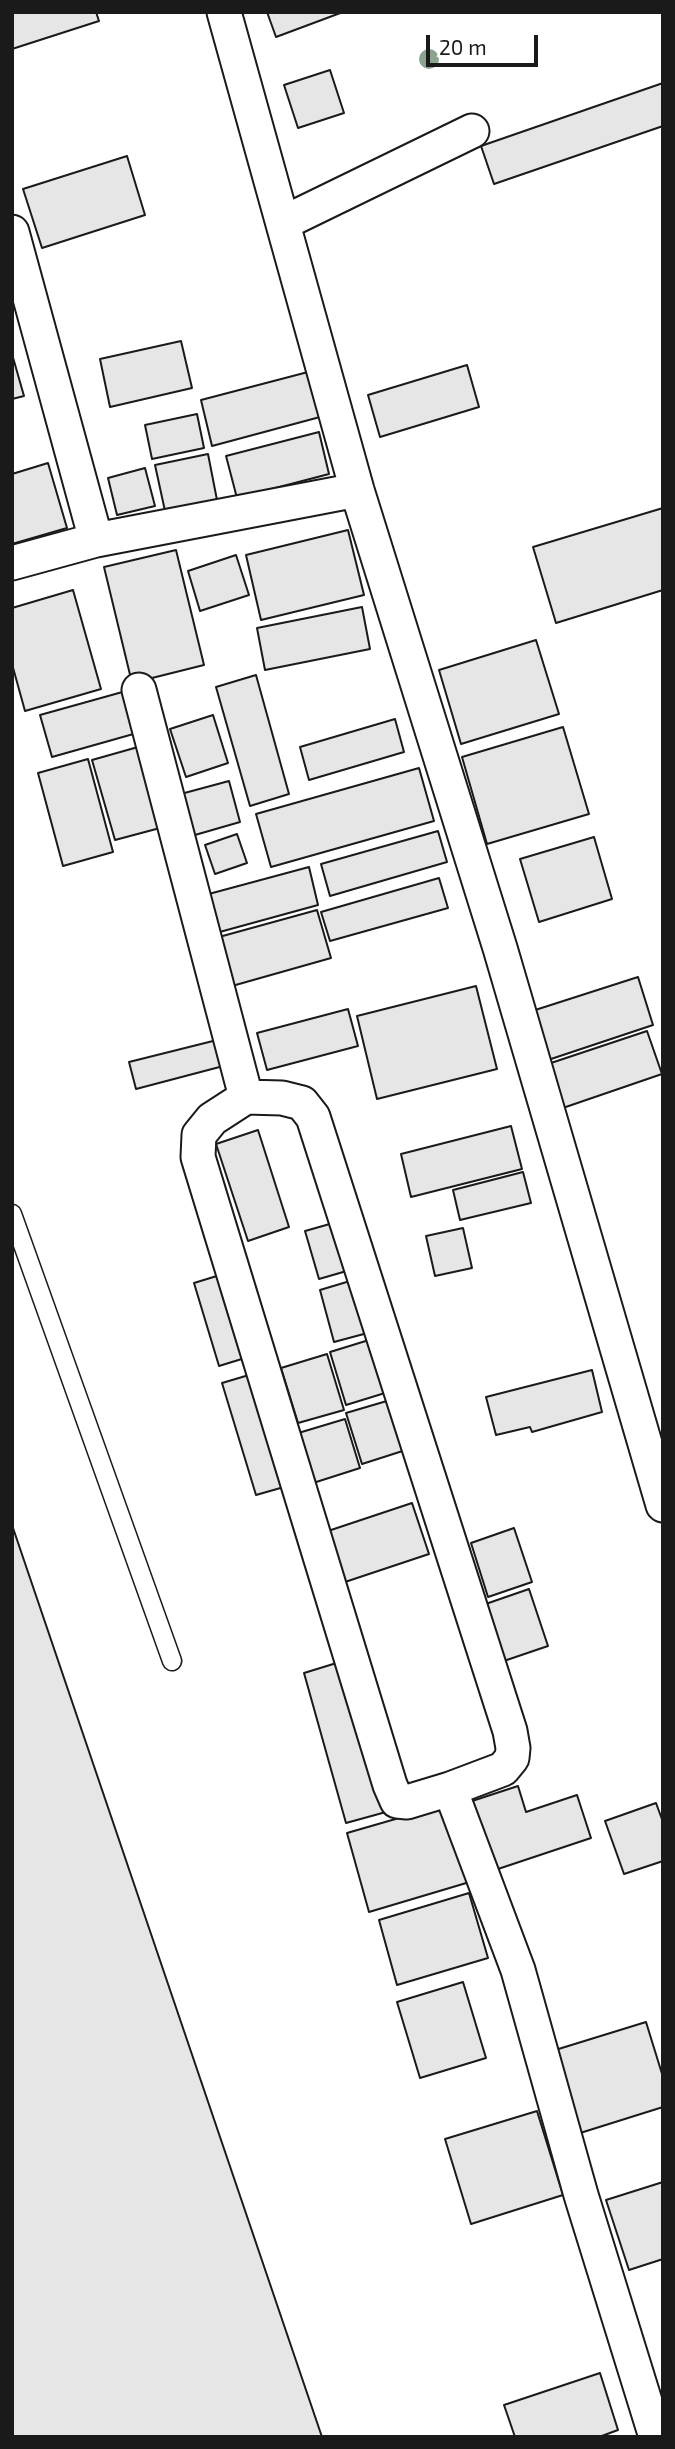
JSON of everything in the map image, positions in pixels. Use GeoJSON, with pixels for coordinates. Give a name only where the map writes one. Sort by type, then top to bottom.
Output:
{"type":"FeatureCollection","features":[{"type":"Feature","properties":{"kind":"street"},"geometry":{"type":"LineString","coordinates":[[224,12],[357,490],[500,948],[663,1505]]}},
{"type":"Feature","properties":{"kind":"street"},"geometry":{"type":"LineString","coordinates":[[283,223],[472,131]]}},
{"type":"Feature","properties":{"kind":"street"},"geometry":{"type":"LineString","coordinates":[[12,232],[96,540]]}},
{"type":"Feature","properties":{"kind":"street"},"geometry":{"type":"LineString","coordinates":[[12,563],[96,540],[357,490]]}},
{"type":"Feature","properties":{"kind":"street"},"geometry":{"type":"LineString","coordinates":[[139,690],[246,1097]]}},
{"type":"Feature","properties":{"kind":"street"},"geometry":{"type":"LineString","coordinates":[[246,1097],[282,1098],[302,1103],[313,1117],[510,1731],[513,1758],[503,1769],[450,1789],[407,1802],[397,1801],[390,1785],[198,1157],[199,1135],[212,1119],[246,1097]]}},
{"type":"Feature","properties":{"kind":"street"},"geometry":{"type":"LineString","coordinates":[[450,1789],[518,1970],[581,2194],[656,2437]]}},
{"type":"Feature","properties":{"kind":"lane"},"geometry":{"type":"LineString","coordinates":[[12,1214],[172,1661]]}},
{"type":"Feature","properties":{"kind":"building"},"geometry":{"type":"Polygon","coordinates":[[[12,12],[96,12],[99,21],[12,49],[12,12]]]}},
{"type":"Feature","properties":{"kind":"building"},"geometry":{"type":"Polygon","coordinates":[[[267,12],[343,12],[276,37],[267,12]]]}},
{"type":"Feature","properties":{"kind":"building"},"geometry":{"type":"Polygon","coordinates":[[[330,70],[344,113],[298,128],[284,85],[330,70]]]}},
{"type":"Feature","properties":{"kind":"building"},"geometry":{"type":"Polygon","coordinates":[[[663,83],[663,126],[494,184],[481,146],[663,83]]]}},
{"type":"Feature","properties":{"kind":"building"},"geometry":{"type":"Polygon","coordinates":[[[127,156],[145,215],[42,248],[23,189],[127,156]]]}},
{"type":"Feature","properties":{"kind":"building"},"geometry":{"type":"Polygon","coordinates":[[[181,341],[192,388],[110,407],[100,359],[181,341]]]}},
{"type":"Feature","properties":{"kind":"building"},"geometry":{"type":"Polygon","coordinates":[[[12,354],[24,396],[12,399],[12,354]]]}},
{"type":"Feature","properties":{"kind":"building"},"geometry":{"type":"Polygon","coordinates":[[[467,365],[479,407],[380,437],[368,395],[467,365]]]}},
{"type":"Feature","properties":{"kind":"building"},"geometry":{"type":"Polygon","coordinates":[[[308,372],[320,417],[212,446],[201,400],[308,372]]]}},
{"type":"Feature","properties":{"kind":"building"},"geometry":{"type":"Polygon","coordinates":[[[197,414],[204,448],[152,459],[145,425],[197,414]]]}},
{"type":"Feature","properties":{"kind":"building"},"geometry":{"type":"Polygon","coordinates":[[[319,432],[329,474],[237,498],[226,456],[319,432]]]}},
{"type":"Feature","properties":{"kind":"building"},"geometry":{"type":"Polygon","coordinates":[[[208,454],[217,500],[165,511],[155,465],[208,454]]]}},
{"type":"Feature","properties":{"kind":"building"},"geometry":{"type":"Polygon","coordinates":[[[48,463],[67,528],[12,544],[12,474],[48,463]]]}},
{"type":"Feature","properties":{"kind":"building"},"geometry":{"type":"Polygon","coordinates":[[[145,468],[155,506],[117,515],[108,478],[145,468]]]}},
{"type":"Feature","properties":{"kind":"building"},"geometry":{"type":"Polygon","coordinates":[[[663,508],[663,590],[556,623],[533,547],[663,508]]]}},
{"type":"Feature","properties":{"kind":"building"},"geometry":{"type":"Polygon","coordinates":[[[348,530],[364,595],[261,620],[246,555],[348,530]]]}},
{"type":"Feature","properties":{"kind":"building"},"geometry":{"type":"Polygon","coordinates":[[[176,550],[204,665],[132,683],[104,567],[176,550]]]}},
{"type":"Feature","properties":{"kind":"building"},"geometry":{"type":"Polygon","coordinates":[[[236,555],[249,595],[200,611],[188,571],[236,555]]]}},
{"type":"Feature","properties":{"kind":"building"},"geometry":{"type":"Polygon","coordinates":[[[73,590],[101,689],[25,711],[12,664],[12,608],[73,590]]]}},
{"type":"Feature","properties":{"kind":"building"},"geometry":{"type":"Polygon","coordinates":[[[362,607],[370,649],[265,670],[257,628],[362,607]]]}},
{"type":"Feature","properties":{"kind":"building"},"geometry":{"type":"Polygon","coordinates":[[[536,640],[559,714],[461,744],[439,670],[536,640]]]}},
{"type":"Feature","properties":{"kind":"building"},"geometry":{"type":"Polygon","coordinates":[[[256,675],[289,794],[250,806],[216,687],[256,675]]]}},
{"type":"Feature","properties":{"kind":"building"},"geometry":{"type":"Polygon","coordinates":[[[126,691],[137,733],[52,757],[40,715],[126,691]]]}},
{"type":"Feature","properties":{"kind":"building"},"geometry":{"type":"Polygon","coordinates":[[[213,715],[228,763],[186,777],[170,729],[213,715]]]}},
{"type":"Feature","properties":{"kind":"building"},"geometry":{"type":"Polygon","coordinates":[[[395,719],[404,752],[309,780],[300,747],[395,719]]]}},
{"type":"Feature","properties":{"kind":"building"},"geometry":{"type":"Polygon","coordinates":[[[563,727],[589,814],[487,844],[462,757],[563,727]]]}},
{"type":"Feature","properties":{"kind":"building"},"geometry":{"type":"Polygon","coordinates":[[[138,747],[160,828],[115,840],[92,760],[138,747]]]}},
{"type":"Feature","properties":{"kind":"building"},"geometry":{"type":"Polygon","coordinates":[[[88,759],[113,852],[63,866],[38,773],[88,759]]]}},
{"type":"Feature","properties":{"kind":"building"},"geometry":{"type":"Polygon","coordinates":[[[419,768],[434,821],[271,867],[256,814],[419,768]]]}},
{"type":"Feature","properties":{"kind":"building"},"geometry":{"type":"Polygon","coordinates":[[[229,781],[240,822],[188,837],[177,795],[229,781]]]}},
{"type":"Feature","properties":{"kind":"building"},"geometry":{"type":"Polygon","coordinates":[[[438,831],[447,862],[330,896],[321,864],[438,831]]]}},
{"type":"Feature","properties":{"kind":"building"},"geometry":{"type":"Polygon","coordinates":[[[237,834],[247,863],[215,874],[205,845],[237,834]]]}},
{"type":"Feature","properties":{"kind":"building"},"geometry":{"type":"Polygon","coordinates":[[[594,837],[612,899],[539,922],[520,859],[594,837]]]}},
{"type":"Feature","properties":{"kind":"building"},"geometry":{"type":"Polygon","coordinates":[[[309,867],[318,905],[216,933],[205,895],[309,867]]]}},
{"type":"Feature","properties":{"kind":"building"},"geometry":{"type":"Polygon","coordinates":[[[439,878],[448,908],[330,941],[321,912],[439,878]]]}},
{"type":"Feature","properties":{"kind":"building"},"geometry":{"type":"Polygon","coordinates":[[[317,910],[331,958],[232,986],[219,937],[317,910]]]}},
{"type":"Feature","properties":{"kind":"building"},"geometry":{"type":"Polygon","coordinates":[[[638,977],[653,1025],[545,1061],[529,1012],[638,977]]]}},
{"type":"Feature","properties":{"kind":"building"},"geometry":{"type":"Polygon","coordinates":[[[476,986],[497,1069],[377,1099],[357,1016],[476,986]]]}},
{"type":"Feature","properties":{"kind":"building"},"geometry":{"type":"Polygon","coordinates":[[[348,1009],[358,1046],[267,1070],[257,1033],[348,1009]]]}},
{"type":"Feature","properties":{"kind":"building"},"geometry":{"type":"Polygon","coordinates":[[[647,1031],[662,1074],[557,1110],[542,1066],[647,1031]]]}},
{"type":"Feature","properties":{"kind":"building"},"geometry":{"type":"Polygon","coordinates":[[[225,1038],[231,1064],[136,1089],[129,1062],[225,1038]]]}},
{"type":"Feature","properties":{"kind":"building"},"geometry":{"type":"Polygon","coordinates":[[[511,1126],[522,1169],[411,1197],[401,1154],[511,1126]]]}},
{"type":"Feature","properties":{"kind":"building"},"geometry":{"type":"Polygon","coordinates":[[[258,1130],[289,1227],[248,1241],[216,1144],[258,1130]]]}},
{"type":"Feature","properties":{"kind":"building"},"geometry":{"type":"Polygon","coordinates":[[[523,1172],[531,1203],[460,1220],[453,1190],[523,1172]]]}},
{"type":"Feature","properties":{"kind":"building"},"geometry":{"type":"Polygon","coordinates":[[[344,1220],[357,1268],[319,1279],[305,1231],[344,1220]]]}},
{"type":"Feature","properties":{"kind":"building"},"geometry":{"type":"Polygon","coordinates":[[[463,1228],[472,1268],[435,1276],[426,1236],[463,1228]]]}},
{"type":"Feature","properties":{"kind":"building"},"geometry":{"type":"Polygon","coordinates":[[[220,1275],[245,1358],[219,1366],[194,1283],[220,1275]]]}},
{"type":"Feature","properties":{"kind":"building"},"geometry":{"type":"Polygon","coordinates":[[[360,1278],[375,1331],[334,1342],[320,1290],[360,1278]]]}},
{"type":"Feature","properties":{"kind":"building"},"geometry":{"type":"Polygon","coordinates":[[[382,1336],[398,1389],[346,1405],[330,1352],[382,1336]]]}},
{"type":"Feature","properties":{"kind":"building"},"geometry":{"type":"Polygon","coordinates":[[[327,1354],[344,1410],[298,1423],[281,1368],[327,1354]]]}},
{"type":"Feature","properties":{"kind":"building"},"geometry":{"type":"Polygon","coordinates":[[[592,1370],[602,1412],[532,1432],[530,1427],[496,1435],[486,1397],[592,1370]]]}},
{"type":"Feature","properties":{"kind":"building"},"geometry":{"type":"Polygon","coordinates":[[[249,1375],[284,1487],[256,1495],[222,1383],[249,1375]]]}},
{"type":"Feature","properties":{"kind":"building"},"geometry":{"type":"Polygon","coordinates":[[[397,1398],[412,1448],[362,1464],[346,1413],[397,1398]]]}},
{"type":"Feature","properties":{"kind":"building"},"geometry":{"type":"Polygon","coordinates":[[[345,1419],[360,1468],[310,1484],[295,1434],[345,1419]]]}},
{"type":"Feature","properties":{"kind":"building"},"geometry":{"type":"Polygon","coordinates":[[[412,1503],[429,1554],[336,1585],[319,1534],[412,1503]]]}},
{"type":"Feature","properties":{"kind":"building"},"geometry":{"type":"Polygon","coordinates":[[[12,1525],[322,2437],[12,2437],[12,1525]]]}},
{"type":"Feature","properties":{"kind":"building"},"geometry":{"type":"Polygon","coordinates":[[[514,1528],[532,1582],[488,1597],[471,1543],[514,1528]]]}},
{"type":"Feature","properties":{"kind":"building"},"geometry":{"type":"Polygon","coordinates":[[[529,1589],[548,1646],[495,1664],[477,1607],[529,1589]]]}},
{"type":"Feature","properties":{"kind":"building"},"geometry":{"type":"Polygon","coordinates":[[[343,1661],[386,1812],[346,1823],[304,1673],[343,1661]]]}},
{"type":"Feature","properties":{"kind":"building"},"geometry":{"type":"Polygon","coordinates":[[[518,1786],[526,1812],[577,1795],[591,1838],[492,1871],[469,1802],[518,1786]]]}},
{"type":"Feature","properties":{"kind":"building"},"geometry":{"type":"Polygon","coordinates":[[[451,1803],[473,1881],[369,1912],[347,1833],[451,1803]]]}},
{"type":"Feature","properties":{"kind":"building"},"geometry":{"type":"Polygon","coordinates":[[[656,1803],[663,1822],[663,1861],[624,1874],[605,1821],[656,1803]]]}},
{"type":"Feature","properties":{"kind":"building"},"geometry":{"type":"Polygon","coordinates":[[[469,1893],[488,1958],[397,1985],[379,1920],[469,1893]]]}},
{"type":"Feature","properties":{"kind":"building"},"geometry":{"type":"Polygon","coordinates":[[[463,1982],[486,2058],[420,2078],[397,2002],[463,1982]]]}},
{"type":"Feature","properties":{"kind":"building"},"geometry":{"type":"Polygon","coordinates":[[[646,2022],[663,2077],[663,2107],[577,2134],[552,2051],[646,2022]]]}},
{"type":"Feature","properties":{"kind":"building"},"geometry":{"type":"Polygon","coordinates":[[[537,2111],[563,2195],[471,2224],[445,2139],[537,2111]]]}},
{"type":"Feature","properties":{"kind":"building"},"geometry":{"type":"Polygon","coordinates":[[[663,2182],[663,2259],[629,2270],[606,2200],[663,2182]]]}},
{"type":"Feature","properties":{"kind":"building"},"geometry":{"type":"Polygon","coordinates":[[[600,2373],[618,2430],[599,2437],[515,2437],[504,2405],[600,2373]]]}}]}
